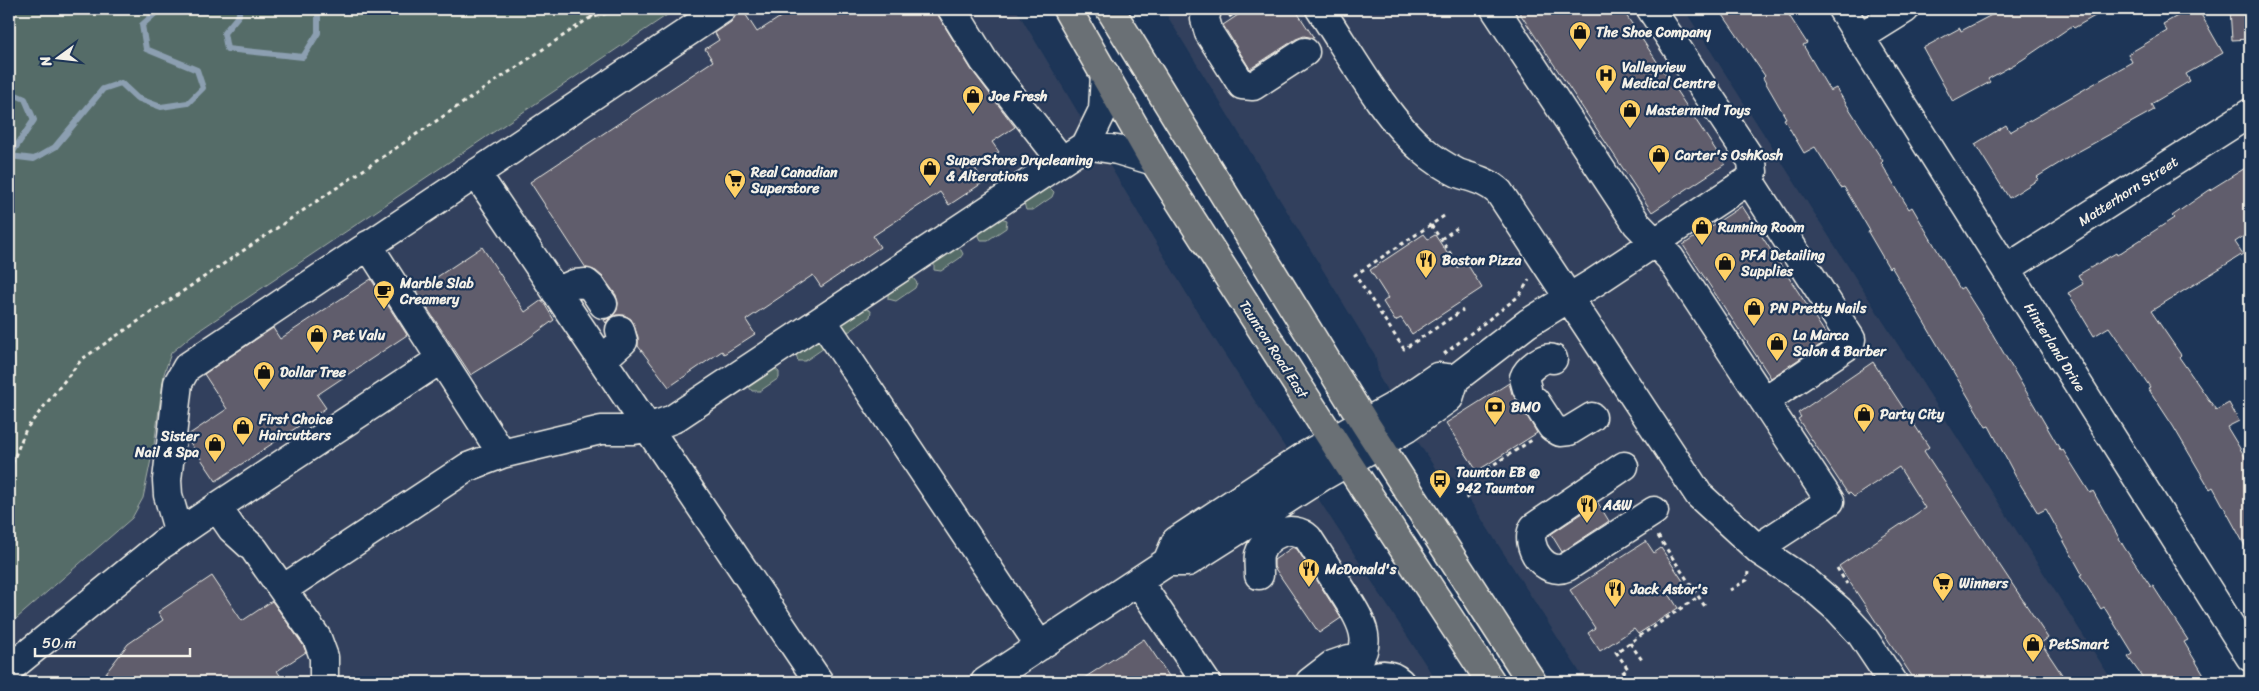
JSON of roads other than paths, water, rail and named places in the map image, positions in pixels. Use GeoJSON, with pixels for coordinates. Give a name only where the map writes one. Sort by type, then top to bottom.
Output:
{"type":"FeatureCollection","features":[{"type":"Feature","properties":{"kind":"main road","name":"Taunton Road East"},"geometry":{"type":"LineString","coordinates":[[1066,9],[1154,161],[1332,440],[1491,682]]}},
{"type":"Feature","properties":{"kind":"main road"},"geometry":{"type":"LineString","coordinates":[[1110,9],[1371,433],[1532,682]]}},
{"type":"Feature","properties":{"kind":"street"},"geometry":{"type":"LineString","coordinates":[[179,533],[170,502],[167,480],[175,400],[182,373],[193,362],[722,9]]}},
{"type":"Feature","properties":{"kind":"street"},"geometry":{"type":"LineString","coordinates":[[952,9],[984,61],[1062,161]]}},
{"type":"Feature","properties":{"kind":"street"},"geometry":{"type":"LineString","coordinates":[[1207,9],[1205,19],[1209,33],[1242,85],[1252,86],[1320,43]]}},
{"type":"Feature","properties":{"kind":"street"},"geometry":{"type":"LineString","coordinates":[[1320,9],[1320,43],[1387,110],[1416,144],[1440,163],[1454,171],[1484,181],[1499,192],[1570,297],[1695,490],[1773,561],[1808,582],[1840,610],[1861,634],[1893,682]]}},
{"type":"Feature","properties":{"kind":"street"},"geometry":{"type":"LineString","coordinates":[[1495,9],[1632,216],[1654,243],[1670,258],[1830,501],[1758,548]]}},
{"type":"Feature","properties":{"kind":"street"},"geometry":{"type":"LineString","coordinates":[[1167,562],[1176,541],[1332,440],[1406,428],[1449,398],[1455,379],[1528,323],[1749,180],[1753,172],[1752,161],[1651,9]]}},
{"type":"Feature","properties":{"kind":"street","name":"Hinterland Drive"},"geometry":{"type":"LineString","coordinates":[[1842,9],[2250,657]]}},
{"type":"Feature","properties":{"kind":"street"},"geometry":{"type":"LineString","coordinates":[[1860,37],[1904,9]]}},
{"type":"Feature","properties":{"kind":"street"},"geometry":{"type":"LineString","coordinates":[[283,589],[468,467],[502,454],[601,430],[648,428],[673,419],[1086,145],[1103,110],[1105,74]]}},
{"type":"Feature","properties":{"kind":"street","name":"Matterhorn Street"},"geometry":{"type":"LineString","coordinates":[[2006,269],[2250,113]]}},
{"type":"Feature","properties":{"kind":"street"},"geometry":{"type":"LineString","coordinates":[[1086,145],[1117,150],[1154,161]]}},
{"type":"Feature","properties":{"kind":"street"},"geometry":{"type":"LineString","coordinates":[[476,173],[819,682]]}},
{"type":"Feature","properties":{"kind":"street"},"geometry":{"type":"LineString","coordinates":[[1749,180],[1851,339],[1850,344],[1764,401]]}},
{"type":"Feature","properties":{"kind":"street"},"geometry":{"type":"LineString","coordinates":[[368,245],[502,454]]}},
{"type":"Feature","properties":{"kind":"street"},"geometry":{"type":"LineString","coordinates":[[556,292],[574,284],[586,283],[603,304]]}},
{"type":"Feature","properties":{"kind":"street"},"geometry":{"type":"LineString","coordinates":[[822,320],[1040,646]]}},
{"type":"Feature","properties":{"kind":"street"},"geometry":{"type":"LineString","coordinates":[[602,360],[622,341],[620,330]]}},
{"type":"Feature","properties":{"kind":"street"},"geometry":{"type":"LineString","coordinates":[[1553,359],[1546,358],[1528,370],[1524,378],[1531,395],[1558,432],[1569,431],[1592,417]]}},
{"type":"Feature","properties":{"kind":"street"},"geometry":{"type":"LineString","coordinates":[[9,669],[161,545],[441,359]]}},
{"type":"Feature","properties":{"kind":"street"},"geometry":{"type":"LineString","coordinates":[[985,682],[1167,562],[1188,562],[1347,462],[1371,433]]}},
{"type":"Feature","properties":{"kind":"street"},"geometry":{"type":"LineString","coordinates":[[1624,466],[1534,527],[1530,542],[1536,553],[1547,567],[1561,570],[1656,523]]}},
{"type":"Feature","properties":{"kind":"street"},"geometry":{"type":"LineString","coordinates":[[217,508],[232,529],[254,548],[320,645],[324,657],[324,682]]}},
{"type":"Feature","properties":{"kind":"street"},"geometry":{"type":"LineString","coordinates":[[1259,575],[1259,558],[1266,543],[1285,531],[1294,530],[1304,534],[1362,623],[1364,637],[1362,670]]}},
{"type":"Feature","properties":{"kind":"street"},"geometry":{"type":"LineString","coordinates":[[1138,581],[1206,682]]}},
{"type":"Feature","properties":{"kind":"street"},"geometry":{"type":"LineString","coordinates":[[1310,682],[1318,674],[1335,663],[1362,670]]}},
{"type":"Feature","properties":{"kind":"street"},"geometry":{"type":"LineString","coordinates":[[1334,682],[1354,667],[1377,675],[1388,675],[1399,682]]}},
{"type":"Feature","properties":{"kind":"street"},"geometry":{"type":"LineString","coordinates":[[1390,682],[1399,682]]}},
{"type":"Feature","properties":{"kind":"waterway"},"geometry":{"type":"LineString","coordinates":[[9,92],[25,99],[34,120],[10,156],[34,159],[55,147],[103,89],[121,83],[137,98],[161,107],[188,103],[203,88],[197,70],[146,49],[142,25],[160,9]]}},
{"type":"Feature","properties":{"kind":"waterway"},"geometry":{"type":"LineString","coordinates":[[239,9],[239,15],[224,33],[227,49],[303,57],[318,33],[318,9]]}},
{"type":"Feature","properties":{"kind":"place","name":"The Shoe Company"},"geometry":{"type":"Point","coordinates":[1580,51]}},
{"type":"Feature","properties":{"kind":"place","name":"Valleyview Medical Centre"},"geometry":{"type":"Point","coordinates":[1606,94]}},
{"type":"Feature","properties":{"kind":"place","name":"Joe Fresh"},"geometry":{"type":"Point","coordinates":[973,115]}},
{"type":"Feature","properties":{"kind":"place","name":"Mastermind Toys"},"geometry":{"type":"Point","coordinates":[1630,129]}},
{"type":"Feature","properties":{"kind":"place","name":"Carter's OshKosh"},"geometry":{"type":"Point","coordinates":[1659,174]}},
{"type":"Feature","properties":{"kind":"place","name":"SuperStore Drycleaning & Alterations"},"geometry":{"type":"Point","coordinates":[930,187]}},
{"type":"Feature","properties":{"kind":"place","name":"Real Canadian Superstore"},"geometry":{"type":"Point","coordinates":[735,199]}},
{"type":"Feature","properties":{"kind":"place","name":"Running Room"},"geometry":{"type":"Point","coordinates":[1702,246]}},
{"type":"Feature","properties":{"kind":"place","name":"Boston Pizza"},"geometry":{"type":"Point","coordinates":[1426,279]}},
{"type":"Feature","properties":{"kind":"place","name":"PFA Detailing Supplies"},"geometry":{"type":"Point","coordinates":[1725,282]}},
{"type":"Feature","properties":{"kind":"place","name":"Marble Slab Creamery"},"geometry":{"type":"Point","coordinates":[384,310]}},
{"type":"Feature","properties":{"kind":"place","name":"PN Pretty Nails"},"geometry":{"type":"Point","coordinates":[1754,327]}},
{"type":"Feature","properties":{"kind":"place","name":"Pet Valu"},"geometry":{"type":"Point","coordinates":[317,354]}},
{"type":"Feature","properties":{"kind":"place","name":"La Marca Salon & Barber"},"geometry":{"type":"Point","coordinates":[1777,362]}},
{"type":"Feature","properties":{"kind":"place","name":"Dollar Tree"},"geometry":{"type":"Point","coordinates":[264,391]}},
{"type":"Feature","properties":{"kind":"place","name":"BMO"},"geometry":{"type":"Point","coordinates":[1495,426]}},
{"type":"Feature","properties":{"kind":"place","name":"Party City"},"geometry":{"type":"Point","coordinates":[1864,433]}},
{"type":"Feature","properties":{"kind":"place","name":"First Choice Haircutters"},"geometry":{"type":"Point","coordinates":[243,446]}},
{"type":"Feature","properties":{"kind":"place","name":"Sister Nail & Spa"},"geometry":{"type":"Point","coordinates":[215,463]}},
{"type":"Feature","properties":{"kind":"place","name":"Taunton EB @ 942 Taunton"},"geometry":{"type":"Point","coordinates":[1440,499]}},
{"type":"Feature","properties":{"kind":"place","name":"A&W"},"geometry":{"type":"Point","coordinates":[1587,524]}},
{"type":"Feature","properties":{"kind":"place","name":"McDonald's"},"geometry":{"type":"Point","coordinates":[1309,588]}},
{"type":"Feature","properties":{"kind":"place","name":"Winners"},"geometry":{"type":"Point","coordinates":[1943,602]}},
{"type":"Feature","properties":{"kind":"place","name":"Jack Astor's"},"geometry":{"type":"Point","coordinates":[1615,608]}},
{"type":"Feature","properties":{"kind":"place","name":"PetSmart"},"geometry":{"type":"Point","coordinates":[2033,663]}}]}
